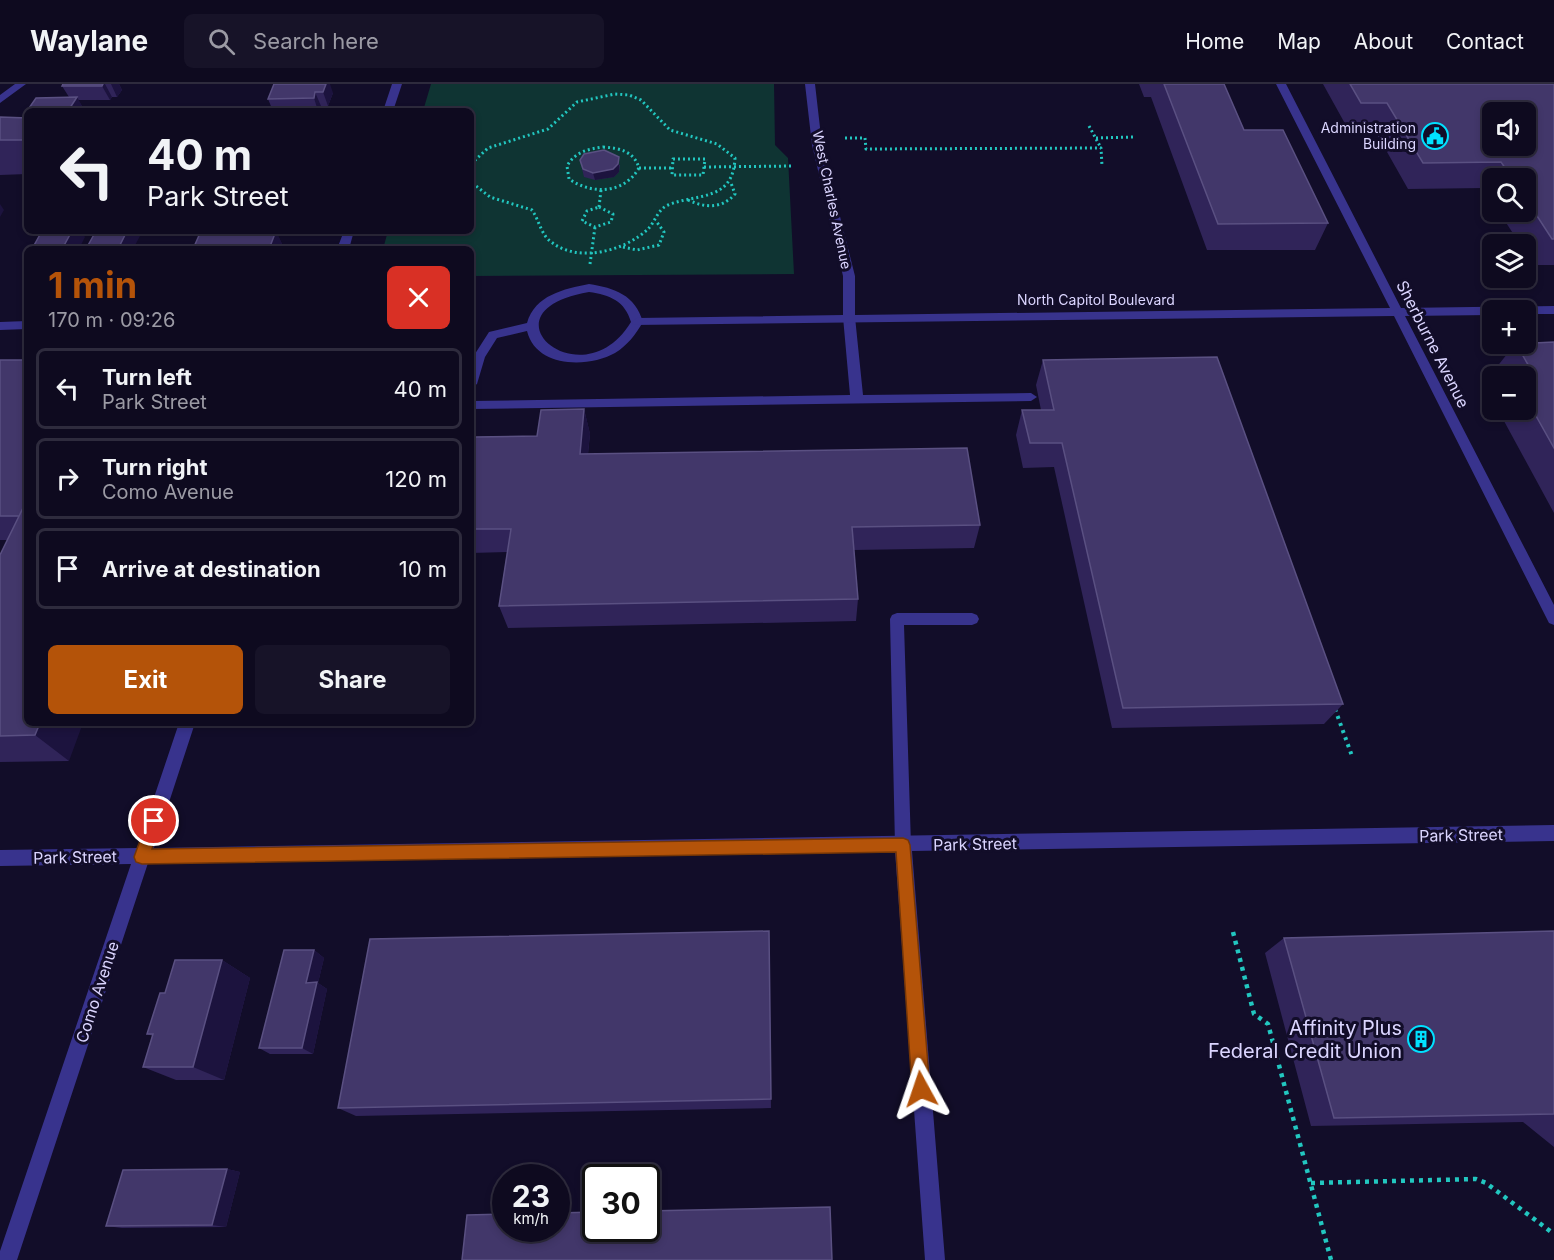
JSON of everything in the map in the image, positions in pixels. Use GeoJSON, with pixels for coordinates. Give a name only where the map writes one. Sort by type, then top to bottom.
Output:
{"type":"FeatureCollection","features":[{"type":"Feature","properties":{"kind":"street"},"geometry":{"type":"LineString","coordinates":[[0,100],[21,84]]}},
{"type":"Feature","properties":{"kind":"street"},"geometry":{"type":"LineString","coordinates":[[389,108],[397,84]]}},
{"type":"Feature","properties":{"kind":"street","name":"West Charles Avenue"},"geometry":{"type":"LineString","coordinates":[[810,84],[818,145],[849,276],[849,317],[857,399]]}},
{"type":"Feature","properties":{"kind":"street","name":"Sherburne Avenue"},"geometry":{"type":"LineString","coordinates":[[1281,84],[1554,619]]}},
{"type":"Feature","properties":{"kind":"street"},"geometry":{"type":"LineString","coordinates":[[589,288],[619,295],[630,303],[637,322],[631,336],[620,346],[606,353],[588,357],[555,354],[542,347],[534,337],[532,326],[535,314],[544,304],[564,293],[589,288]]}},
{"type":"Feature","properties":{"kind":"street","name":"North Capitol Boulevard"},"geometry":{"type":"LineString","coordinates":[[637,322],[849,317],[1554,310]]}},
{"type":"Feature","properties":{"kind":"street"},"geometry":{"type":"LineString","coordinates":[[0,326],[24,326]]}},
{"type":"Feature","properties":{"kind":"street"},"geometry":{"type":"LineString","coordinates":[[474,374],[479,357],[493,335],[532,326]]}},
{"type":"Feature","properties":{"kind":"street"},"geometry":{"type":"LineString","coordinates":[[474,405],[1031,397]]}},
{"type":"Feature","properties":{"kind":"street"},"geometry":{"type":"LineString","coordinates":[[935,1260],[903,845],[897,619],[972,619]]}},
{"type":"Feature","properties":{"kind":"street","name":"Como Avenue"},"geometry":{"type":"LineString","coordinates":[[7,1260],[185,726]]}},
{"type":"Feature","properties":{"kind":"street","name":"Park Street"},"geometry":{"type":"LineString","coordinates":[[0,858],[1554,833]]}},
{"type":"Feature","properties":{"kind":"path"},"geometry":{"type":"LineString","coordinates":[[474,161],[488,148],[548,129],[577,102],[615,94],[629,94],[649,106],[670,130],[721,146],[735,158],[735,176],[731,183],[720,190],[661,208],[656,220],[645,232],[623,247]]}},
{"type":"Feature","properties":{"kind":"path"},"geometry":{"type":"LineString","coordinates":[[1089,126],[1101,148],[1102,166]]}},
{"type":"Feature","properties":{"kind":"path"},"geometry":{"type":"LineString","coordinates":[[1096,138],[1135,137]]}},
{"type":"Feature","properties":{"kind":"path"},"geometry":{"type":"LineString","coordinates":[[845,138],[865,138],[866,149],[1101,148]]}},
{"type":"Feature","properties":{"kind":"path"},"geometry":{"type":"LineString","coordinates":[[616,148],[633,155],[639,168],[635,177],[624,184],[601,190],[584,188],[569,179],[566,170],[569,161],[587,150],[616,148]]}},
{"type":"Feature","properties":{"kind":"path"},"geometry":{"type":"LineString","coordinates":[[673,159],[705,159],[704,166],[703,175],[672,175],[673,159]]}},
{"type":"Feature","properties":{"kind":"path"},"geometry":{"type":"LineString","coordinates":[[704,166],[794,166]]}},
{"type":"Feature","properties":{"kind":"path"},"geometry":{"type":"LineString","coordinates":[[639,168],[673,168]]}},
{"type":"Feature","properties":{"kind":"path"},"geometry":{"type":"LineString","coordinates":[[687,199],[702,205],[724,204],[735,194],[731,183]]}},
{"type":"Feature","properties":{"kind":"path"},"geometry":{"type":"LineString","coordinates":[[474,186],[478,192],[532,210],[548,239],[558,248],[592,250],[623,247],[638,250],[659,245],[664,232],[656,220]]}},
{"type":"Feature","properties":{"kind":"path"},"geometry":{"type":"LineString","coordinates":[[599,207],[601,190]]}},
{"type":"Feature","properties":{"kind":"path"},"geometry":{"type":"LineString","coordinates":[[599,207],[610,210],[613,218],[608,224],[595,227],[586,225],[582,217],[587,211],[599,207]]}},
{"type":"Feature","properties":{"kind":"path"},"geometry":{"type":"LineString","coordinates":[[590,264],[595,227]]}},
{"type":"Feature","properties":{"kind":"path"},"geometry":{"type":"LineString","coordinates":[[1335,706],[1352,756]]}},
{"type":"Feature","properties":{"kind":"path"},"geometry":{"type":"LineString","coordinates":[[1233,932],[1254,1014],[1268,1024],[1331,1260]]}},
{"type":"Feature","properties":{"kind":"path"},"geometry":{"type":"LineString","coordinates":[[1311,1183],[1476,1179],[1486,1183],[1554,1234]]}},
{"type":"Feature","properties":{"kind":"green space"},"geometry":{"type":"Polygon","coordinates":[[[431,84],[774,84],[775,145],[788,158],[794,274],[474,276],[474,246],[384,246],[387,234],[474,234],[474,108],[424,108],[431,84]]]}},
{"type":"Feature","properties":{"kind":"building"},"geometry":{"type":"Polygon","coordinates":[[[63,84],[103,84],[102,86],[62,86],[63,84]]]}},
{"type":"Feature","properties":{"kind":"building"},"geometry":{"type":"Polygon","coordinates":[[[274,84],[326,84],[323,92],[315,92],[314,98],[268,99],[274,84]]]}},
{"type":"Feature","properties":{"kind":"building"},"geometry":{"type":"Polygon","coordinates":[[[1164,84],[1224,84],[1244,130],[1283,130],[1328,223],[1218,224],[1164,84]]]}},
{"type":"Feature","properties":{"kind":"building"},"geometry":{"type":"Polygon","coordinates":[[[1350,84],[1554,84],[1554,239],[1536,214],[1536,168],[1505,168],[1501,162],[1423,163],[1387,103],[1361,103],[1350,84]]]}},
{"type":"Feature","properties":{"kind":"building"},"geometry":{"type":"Polygon","coordinates":[[[77,97],[70,108],[29,108],[36,98],[77,97]]]}},
{"type":"Feature","properties":{"kind":"building"},"geometry":{"type":"Polygon","coordinates":[[[0,117],[24,118],[23,140],[0,140],[0,117]]]}},
{"type":"Feature","properties":{"kind":"building"},"geometry":{"type":"Polygon","coordinates":[[[604,150],[619,157],[618,164],[613,169],[593,173],[583,169],[580,160],[584,154],[604,150]]]}},
{"type":"Feature","properties":{"kind":"building"},"geometry":{"type":"Polygon","coordinates":[[[40,234],[70,234],[64,246],[34,246],[40,234]]]}},
{"type":"Feature","properties":{"kind":"building"},"geometry":{"type":"Polygon","coordinates":[[[94,234],[126,234],[120,246],[88,246],[94,234]]]}},
{"type":"Feature","properties":{"kind":"building"},"geometry":{"type":"Polygon","coordinates":[[[200,234],[275,234],[270,246],[194,246],[200,234]]]}},
{"type":"Feature","properties":{"kind":"building"},"geometry":{"type":"Polygon","coordinates":[[[1554,342],[1554,448],[1536,416],[1536,366],[1529,366],[1522,354],[1536,354],[1536,343],[1554,342]]]}},
{"type":"Feature","properties":{"kind":"building"},"geometry":{"type":"Polygon","coordinates":[[[1217,357],[1343,704],[1123,708],[1062,443],[1030,443],[1022,410],[1054,410],[1043,360],[1217,357]]]}},
{"type":"Feature","properties":{"kind":"building"},"geometry":{"type":"Polygon","coordinates":[[[0,360],[24,360],[24,508],[19,516],[0,516],[0,360]]]}},
{"type":"Feature","properties":{"kind":"building"},"geometry":{"type":"Polygon","coordinates":[[[584,409],[580,454],[967,448],[980,525],[852,527],[858,599],[499,606],[511,529],[474,529],[475,437],[537,436],[541,410],[584,409]]]}},
{"type":"Feature","properties":{"kind":"building"},"geometry":{"type":"Polygon","coordinates":[[[24,508],[24,726],[39,726],[35,735],[0,736],[0,555],[24,508]]]}},
{"type":"Feature","properties":{"kind":"building"},"geometry":{"type":"Polygon","coordinates":[[[769,931],[771,1099],[338,1108],[370,939],[769,931]]]}},
{"type":"Feature","properties":{"kind":"building","name":"Affinity Plus Federal Credit Union"},"geometry":{"type":"Polygon","coordinates":[[[1554,931],[1554,1114],[1334,1118],[1284,938],[1554,931]]]}},
{"type":"Feature","properties":{"kind":"building"},"geometry":{"type":"Polygon","coordinates":[[[284,950],[314,950],[306,983],[317,982],[302,1048],[259,1048],[284,950]]]}},
{"type":"Feature","properties":{"kind":"building"},"geometry":{"type":"Polygon","coordinates":[[[175,960],[222,960],[193,1067],[143,1067],[153,1034],[147,1034],[160,993],[165,993],[175,960]]]}},
{"type":"Feature","properties":{"kind":"building"},"geometry":{"type":"Polygon","coordinates":[[[227,1169],[212,1225],[106,1226],[123,1170],[227,1169]]]}},
{"type":"Feature","properties":{"kind":"building"},"geometry":{"type":"Polygon","coordinates":[[[830,1207],[832,1260],[462,1260],[467,1215],[492,1214],[492,1242],[570,1242],[570,1213],[582,1212],[582,1242],[660,1242],[660,1211],[830,1207]]]}},
{"type":"Feature","properties":{"kind":"place","name":"Administration Building"},"geometry":{"type":"Point","coordinates":[1435,136]}},
{"type":"Feature","properties":{"kind":"place","name":"Affinity Plus Federal Credit Union"},"geometry":{"type":"Point","coordinates":[1421,1039]}},
{"type":"Feature","properties":{"kind":"route"},"geometry":{"type":"LineString","coordinates":[[154,821],[142,857],[903,845],[921,1089]]}}]}
